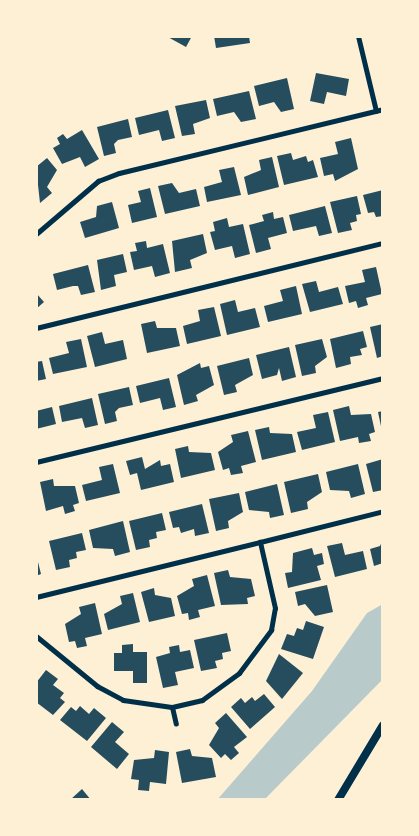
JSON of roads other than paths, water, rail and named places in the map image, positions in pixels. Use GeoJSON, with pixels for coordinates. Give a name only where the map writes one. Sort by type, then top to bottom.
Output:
{"type":"FeatureCollection","features":[{"type":"Feature","properties":{"kind":"main road"},"geometry":{"type":"LineString","coordinates":[[338,800],[383,725]]}},
{"type":"Feature","properties":{"kind":"street"},"geometry":{"type":"LineString","coordinates":[[358,36],[376,111]]}},
{"type":"Feature","properties":{"kind":"street"},"geometry":{"type":"LineString","coordinates":[[36,234],[98,181],[118,173],[383,109]]}},
{"type":"Feature","properties":{"kind":"street"},"geometry":{"type":"LineString","coordinates":[[36,328],[383,243]]}},
{"type":"Feature","properties":{"kind":"street"},"geometry":{"type":"LineString","coordinates":[[36,462],[383,378]]}},
{"type":"Feature","properties":{"kind":"street"},"geometry":{"type":"LineString","coordinates":[[36,597],[383,511]]}},
{"type":"Feature","properties":{"kind":"street"},"geometry":{"type":"LineString","coordinates":[[36,636],[109,694],[140,706],[172,707],[222,688],[271,630],[275,608],[260,542]]}},
{"type":"Feature","properties":{"kind":"street"},"geometry":{"type":"LineString","coordinates":[[172,707],[176,724]]}}]}
